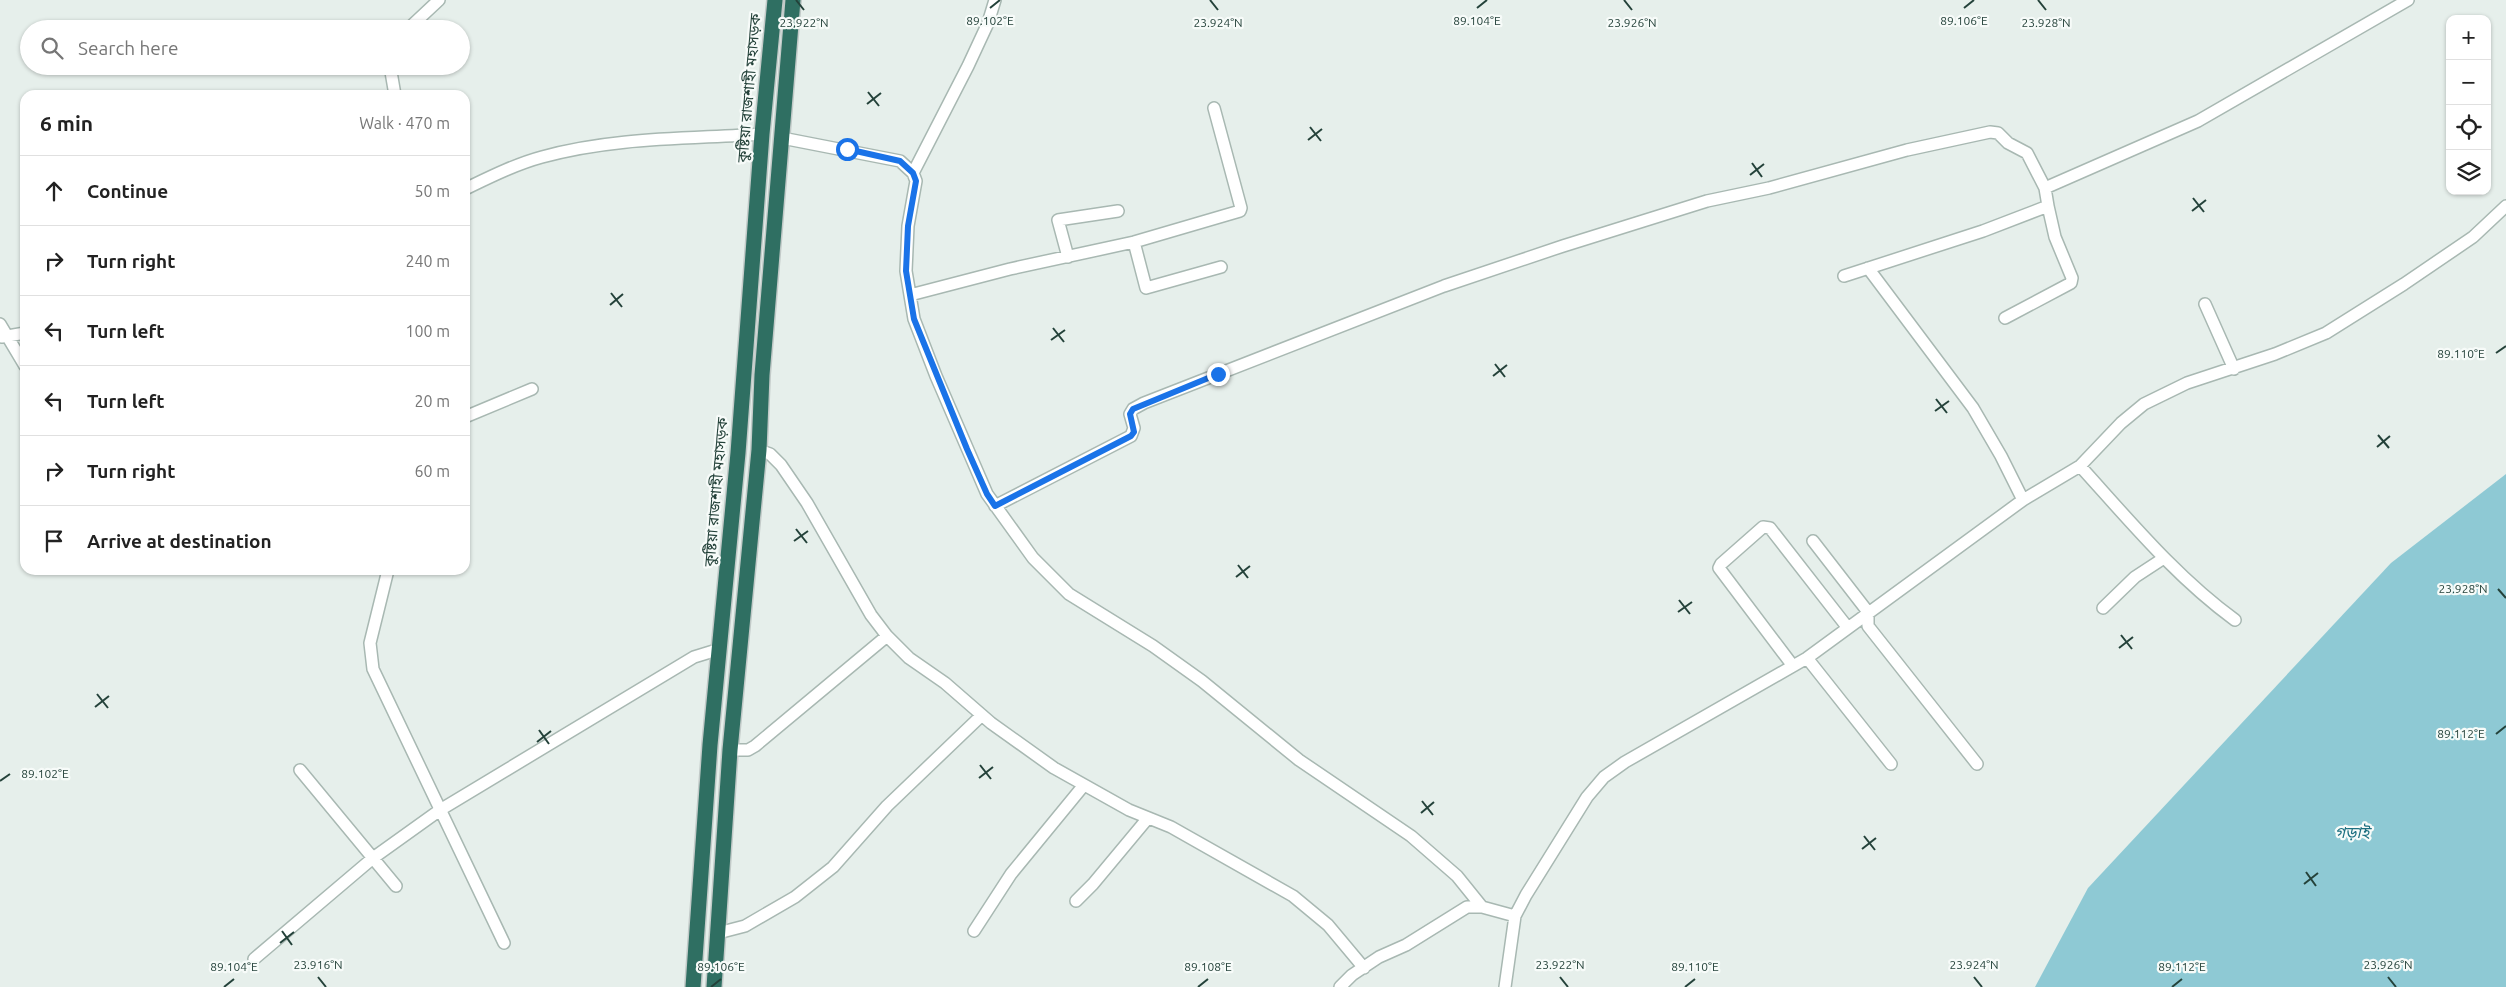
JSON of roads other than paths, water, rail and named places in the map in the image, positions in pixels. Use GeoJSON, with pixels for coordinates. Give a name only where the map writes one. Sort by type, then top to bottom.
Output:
{"type":"FeatureCollection","features":[{"type":"Feature","properties":{"kind":"highway","name":"কুষ্টিয়া রাজশাহী মহাসড়ক"},"geometry":{"type":"LineString","coordinates":[[693,987],[715,698],[738,453],[774,0]]}},
{"type":"Feature","properties":{"kind":"highway"},"geometry":{"type":"LineString","coordinates":[[714,987],[730,750],[759,450],[762,375],[793,0]]}},
{"type":"Feature","properties":{"kind":"highway"},"geometry":{"type":"LineString","coordinates":[[766,89],[785,90]]}},
{"type":"Feature","properties":{"kind":"highway"},"geometry":{"type":"LineString","coordinates":[[715,698],[735,701]]}},
{"type":"Feature","properties":{"kind":"street"},"geometry":{"type":"LineString","coordinates":[[418,20],[439,0]]}},
{"type":"Feature","properties":{"kind":"street"},"geometry":{"type":"LineString","coordinates":[[995,0],[978,44],[913,173],[915,189],[908,226],[906,271],[914,319],[936,376],[987,494],[1033,558],[1069,594],[1153,646],[1202,681],[1299,760],[1411,836],[1456,876],[1482,907]]}},
{"type":"Feature","properties":{"kind":"street"},"geometry":{"type":"LineString","coordinates":[[2045,188],[2198,121],[2408,0]]}},
{"type":"Feature","properties":{"kind":"street"},"geometry":{"type":"LineString","coordinates":[[392,75],[394,90]]}},
{"type":"Feature","properties":{"kind":"street"},"geometry":{"type":"LineString","coordinates":[[910,295],[1068,256],[1134,242],[1240,211],[1242,208],[1214,108]]}},
{"type":"Feature","properties":{"kind":"street"},"geometry":{"type":"LineString","coordinates":[[995,506],[1131,436],[1134,428],[1130,414],[1133,409],[1144,403],[1444,286],[1707,201],[1769,188],[1907,150],[1990,132],[1998,133],[2008,143],[2027,153],[2045,188],[2055,237],[2072,278],[2071,283],[2005,318]]}},
{"type":"Feature","properties":{"kind":"street"},"geometry":{"type":"LineString","coordinates":[[470,187],[541,157],[578,149],[678,138],[762,134]]}},
{"type":"Feature","properties":{"kind":"street"},"geometry":{"type":"LineString","coordinates":[[782,138],[900,161],[913,173]]}},
{"type":"Feature","properties":{"kind":"street"},"geometry":{"type":"LineString","coordinates":[[1844,276],[1983,231],[2048,206]]}},
{"type":"Feature","properties":{"kind":"street"},"geometry":{"type":"LineString","coordinates":[[1505,987],[1515,916],[1587,797],[1604,777],[1625,762],[1807,658],[2023,500],[2080,466],[2121,423],[2144,404],[2187,384],[2234,369],[2326,333],[2404,284],[2473,237],[2506,206]]}},
{"type":"Feature","properties":{"kind":"street"},"geometry":{"type":"LineString","coordinates":[[1068,256],[1058,220],[1118,211]]}},
{"type":"Feature","properties":{"kind":"street"},"geometry":{"type":"LineString","coordinates":[[1134,242],[1146,288],[1221,267]]}},
{"type":"Feature","properties":{"kind":"street"},"geometry":{"type":"LineString","coordinates":[[1868,268],[1973,408],[2001,456],[2023,500]]}},
{"type":"Feature","properties":{"kind":"street"},"geometry":{"type":"LineString","coordinates":[[2205,304],[2234,369]]}},
{"type":"Feature","properties":{"kind":"street"},"geometry":{"type":"LineString","coordinates":[[0,324],[4,336],[20,359]]}},
{"type":"Feature","properties":{"kind":"street"},"geometry":{"type":"LineString","coordinates":[[4,336],[20,334]]}},
{"type":"Feature","properties":{"kind":"street"},"geometry":{"type":"LineString","coordinates":[[470,415],[532,389]]}},
{"type":"Feature","properties":{"kind":"street"},"geometry":{"type":"LineString","coordinates":[[759,450],[770,454],[781,465],[807,503],[863,602],[887,636],[910,658],[945,683],[982,715],[1054,768],[1129,810],[1171,827],[1293,896],[1328,925],[1364,968]]}},
{"type":"Feature","properties":{"kind":"street"},"geometry":{"type":"LineString","coordinates":[[2080,466],[2164,558],[2210,602],[2235,620]]}},
{"type":"Feature","properties":{"kind":"street"},"geometry":{"type":"LineString","coordinates":[[1793,666],[1719,568],[1721,564],[1762,527],[1770,528],[1848,628]]}},
{"type":"Feature","properties":{"kind":"street"},"geometry":{"type":"LineString","coordinates":[[1813,541],[1868,612],[1868,626],[1977,764]]}},
{"type":"Feature","properties":{"kind":"street"},"geometry":{"type":"LineString","coordinates":[[2103,608],[2135,577],[2164,558]]}},
{"type":"Feature","properties":{"kind":"street"},"geometry":{"type":"LineString","coordinates":[[387,575],[370,644],[372,669],[504,944]]}},
{"type":"Feature","properties":{"kind":"street"},"geometry":{"type":"LineString","coordinates":[[730,750],[748,750],[755,746],[887,636]]}},
{"type":"Feature","properties":{"kind":"street"},"geometry":{"type":"LineString","coordinates":[[254,958],[373,858],[440,810],[694,657],[720,649]]}},
{"type":"Feature","properties":{"kind":"street"},"geometry":{"type":"LineString","coordinates":[[1807,658],[1891,764]]}},
{"type":"Feature","properties":{"kind":"street"},"geometry":{"type":"LineString","coordinates":[[718,933],[745,926],[795,897],[833,867],[888,806],[982,715]]}},
{"type":"Feature","properties":{"kind":"street"},"geometry":{"type":"LineString","coordinates":[[300,770],[396,886]]}},
{"type":"Feature","properties":{"kind":"street"},"geometry":{"type":"LineString","coordinates":[[974,930],[1011,874],[1084,785]]}},
{"type":"Feature","properties":{"kind":"street"},"geometry":{"type":"LineString","coordinates":[[1076,901],[1093,884],[1148,818]]}},
{"type":"Feature","properties":{"kind":"street"},"geometry":{"type":"LineString","coordinates":[[1340,987],[1379,957],[1406,945],[1454,913],[1467,907],[1482,907],[1515,916]]}},
{"type":"Feature","properties":{"kind":"water","name":"গড়াই"},"geometry":{"type":"Polygon","coordinates":[[[2506,474],[2506,987],[2035,987],[2088,888],[2391,563],[2506,474]]]}}]}
